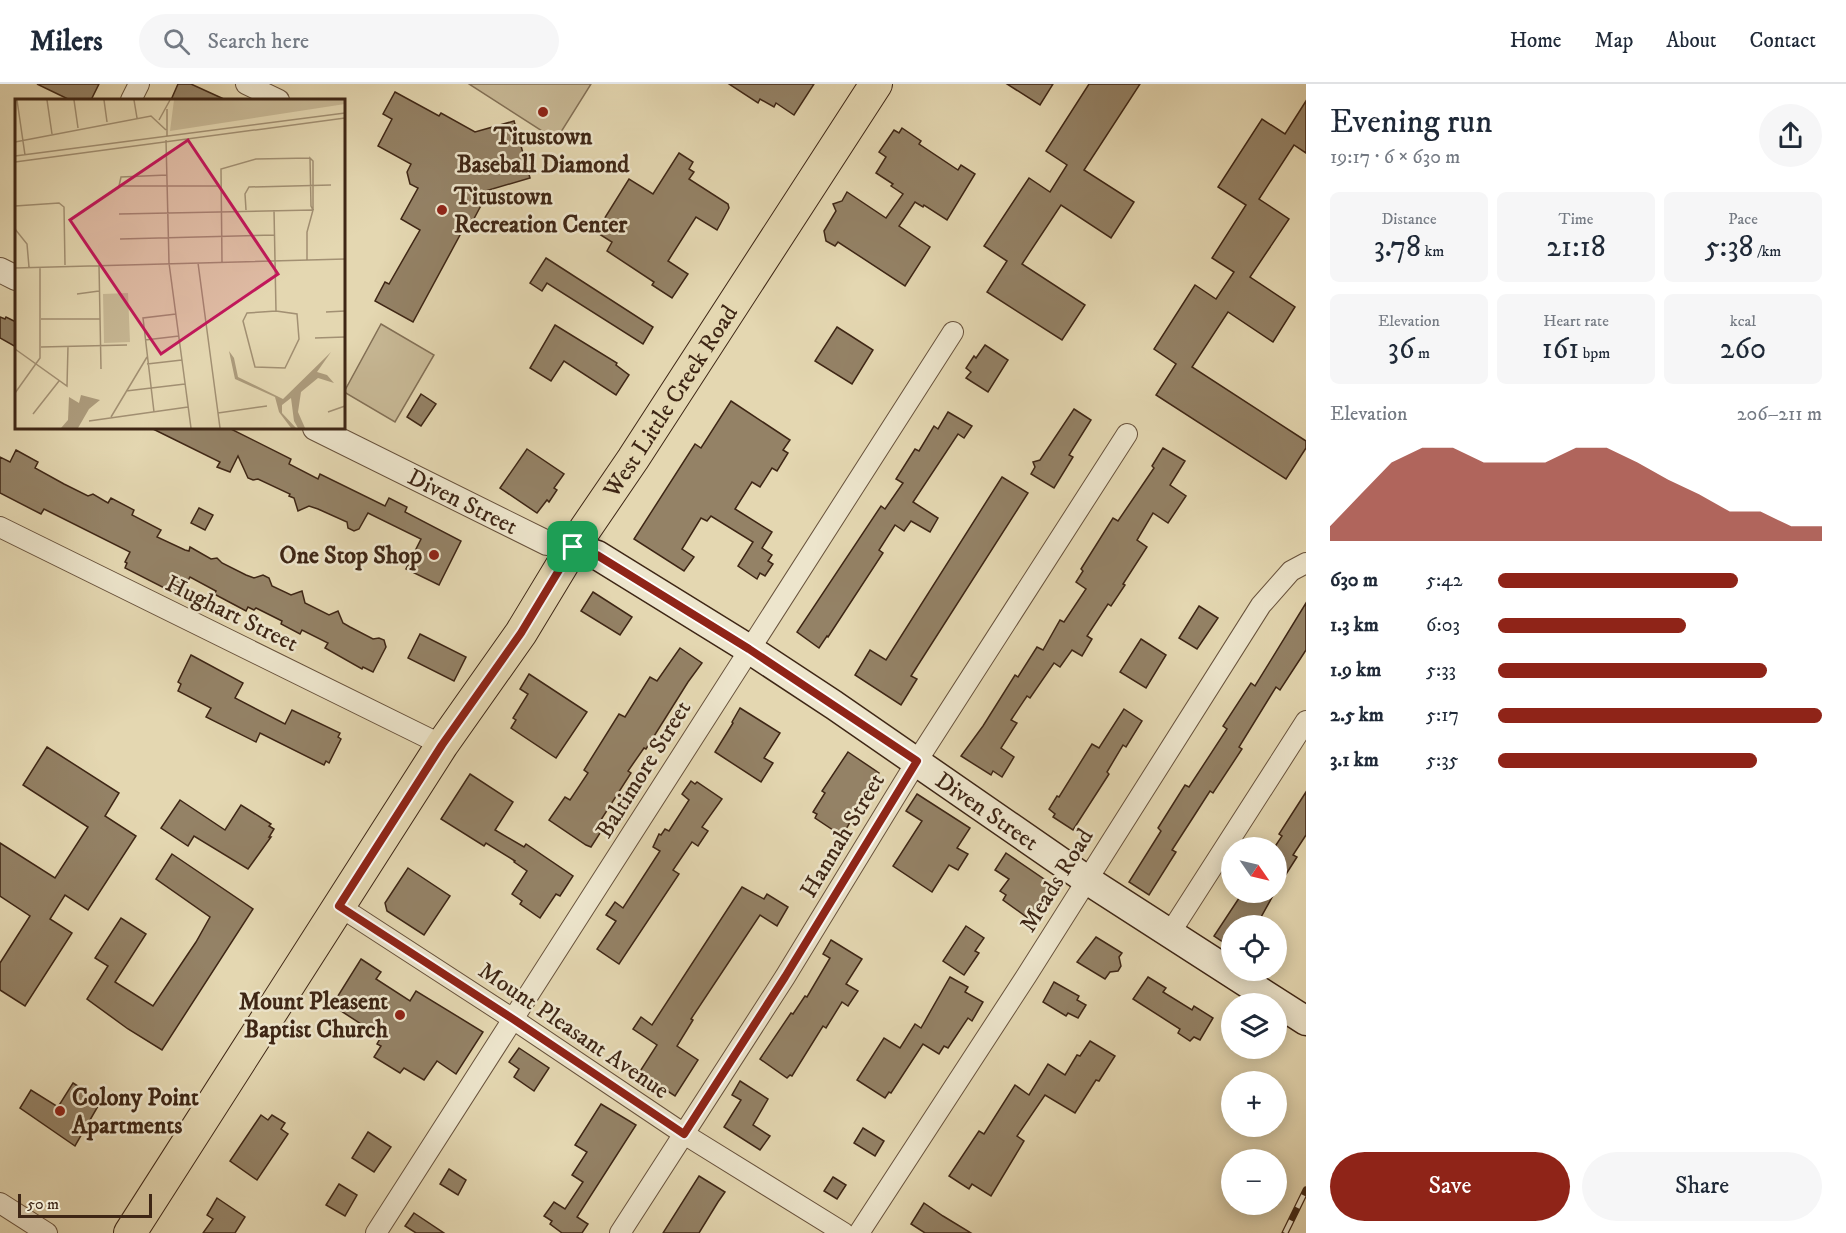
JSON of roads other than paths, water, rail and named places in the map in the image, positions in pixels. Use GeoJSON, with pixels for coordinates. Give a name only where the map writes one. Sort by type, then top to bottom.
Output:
{"type":"FeatureCollection","features":[{"type":"Feature","properties":{"kind":"main road","name":"West Little Creek Road"},"geometry":{"type":"LineString","coordinates":[[129,1233],[442,745],[521,633],[573,547],[633,459],[876,84]]}},
{"type":"Feature","properties":{"kind":"main road","name":"Diven Street"},"geometry":{"type":"LineString","coordinates":[[573,547],[597,555],[749,649],[917,761],[1087,880],[1306,1022]]}},
{"type":"Feature","properties":{"kind":"street"},"geometry":{"type":"LineString","coordinates":[[132,99],[139,84]]}},
{"type":"Feature","properties":{"kind":"street"},"geometry":{"type":"LineString","coordinates":[[246,84],[277,99]]}},
{"type":"Feature","properties":{"kind":"street"},"geometry":{"type":"LineString","coordinates":[[0,270],[15,278]]}},
{"type":"Feature","properties":{"kind":"street","name":"Baltimore Street"},"geometry":{"type":"LineString","coordinates":[[376,1233],[953,332]]}},
{"type":"Feature","properties":{"kind":"street","name":"Diven Street"},"geometry":{"type":"LineString","coordinates":[[317,429],[547,543],[573,547]]}},
{"type":"Feature","properties":{"kind":"street","name":"Hannah Street"},"geometry":{"type":"LineString","coordinates":[[620,1233],[785,977],[917,761],[1127,434]]}},
{"type":"Feature","properties":{"kind":"street","name":"Hughart Street"},"geometry":{"type":"LineString","coordinates":[[0,527],[442,745]]}},
{"type":"Feature","properties":{"kind":"street","name":"Meads Road"},"geometry":{"type":"LineString","coordinates":[[859,1233],[1261,605],[1291,571],[1306,563]]}},
{"type":"Feature","properties":{"kind":"street"},"geometry":{"type":"LineString","coordinates":[[1170,933],[1306,721]]}},
{"type":"Feature","properties":{"kind":"street","name":"Mount Pleasant Avenue"},"geometry":{"type":"LineString","coordinates":[[339,906],[684,1134],[844,1233]]}},
{"type":"Feature","properties":{"kind":"street"},"geometry":{"type":"LineString","coordinates":[[0,1203],[47,1233]]}},
{"type":"Feature","properties":{"kind":"railway"},"geometry":{"type":"LineString","coordinates":[[1285,1233],[1306,1190]]}},
{"type":"Feature","properties":{"kind":"place","name":"Titustown Baseball Diamond"},"geometry":{"type":"Point","coordinates":[543,112]}},
{"type":"Feature","properties":{"kind":"place","name":"Titustown Recreation Center"},"geometry":{"type":"Point","coordinates":[442,210]}},
{"type":"Feature","properties":{"kind":"place","name":"One Stop Shop"},"geometry":{"type":"Point","coordinates":[434,555]}},
{"type":"Feature","properties":{"kind":"place","name":"Mount Pleasent Baptist Church"},"geometry":{"type":"Point","coordinates":[400,1015]}},
{"type":"Feature","properties":{"kind":"place","name":"Colony Point Apartments"},"geometry":{"type":"Point","coordinates":[60,1111]}}]}
